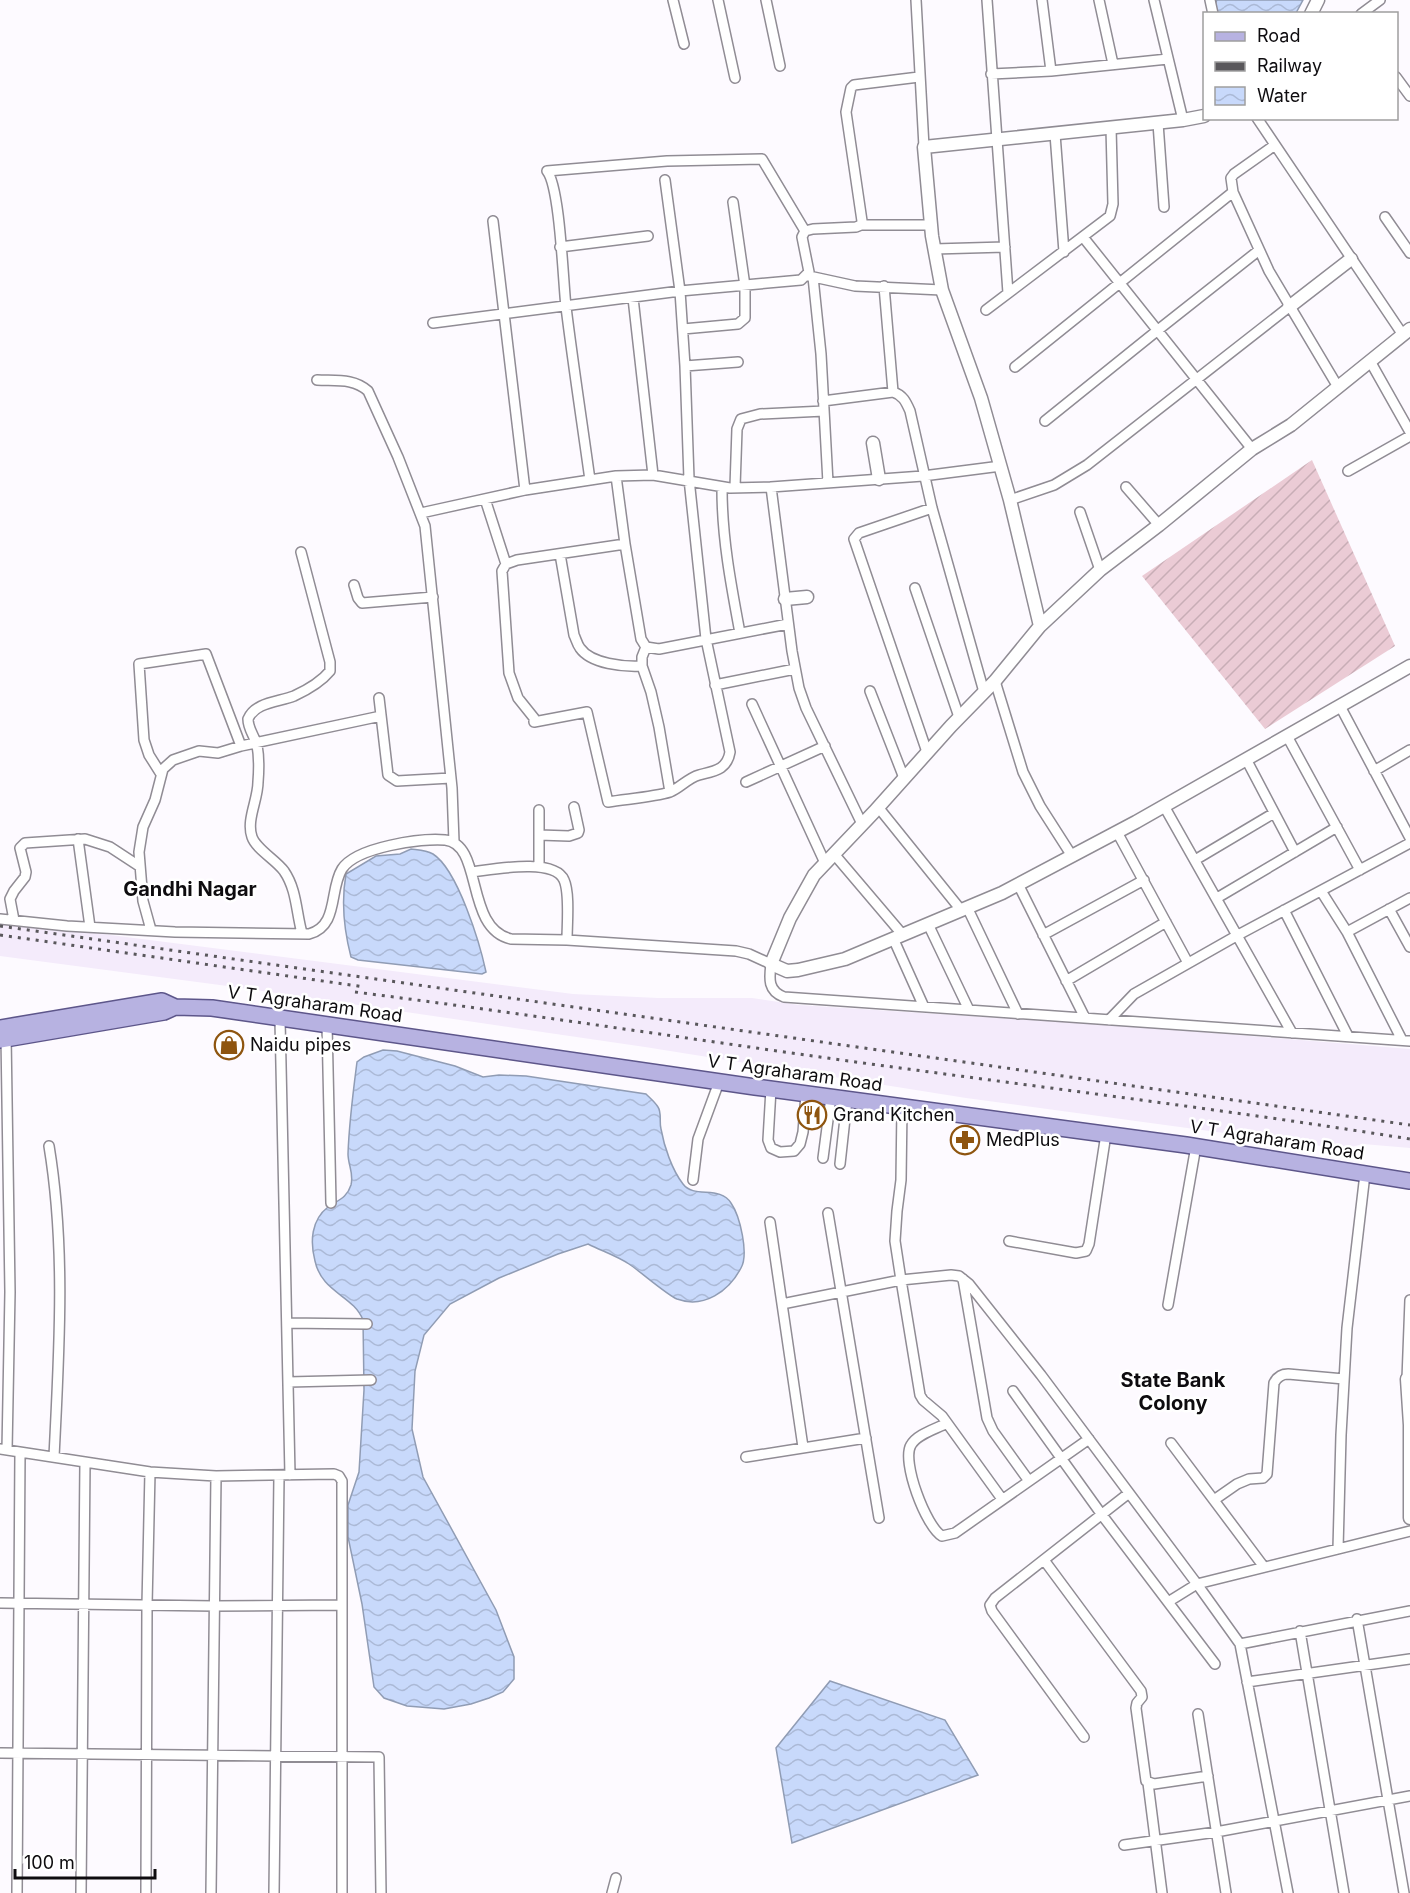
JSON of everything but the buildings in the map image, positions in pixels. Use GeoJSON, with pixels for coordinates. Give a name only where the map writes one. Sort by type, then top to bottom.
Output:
{"type":"FeatureCollection","features":[{"type":"Feature","properties":{"kind":"main road","name":"V T Agraharam Road"},"geometry":{"type":"LineString","coordinates":[[3,1034],[164,1012],[175,1007],[212,1008],[280,1020],[847,1100],[1196,1146],[1410,1182]]}},
{"type":"Feature","properties":{"kind":"street"},"geometry":{"type":"LineString","coordinates":[[673,0],[684,44]]}},
{"type":"Feature","properties":{"kind":"street"},"geometry":{"type":"LineString","coordinates":[[718,0],[735,78]]}},
{"type":"Feature","properties":{"kind":"street"},"geometry":{"type":"LineString","coordinates":[[766,0],[780,66]]}},
{"type":"Feature","properties":{"kind":"street"},"geometry":{"type":"LineString","coordinates":[[916,0],[924,147],[934,249],[942,290],[967,353],[1001,466],[1040,626]]}},
{"type":"Feature","properties":{"kind":"street"},"geometry":{"type":"LineString","coordinates":[[987,0],[1008,293]]}},
{"type":"Feature","properties":{"kind":"street"},"geometry":{"type":"LineString","coordinates":[[1042,0],[1051,71]]}},
{"type":"Feature","properties":{"kind":"street"},"geometry":{"type":"LineString","coordinates":[[1099,0],[1113,64]]}},
{"type":"Feature","properties":{"kind":"street"},"geometry":{"type":"LineString","coordinates":[[1154,0],[1183,120]]}},
{"type":"Feature","properties":{"kind":"street"},"geometry":{"type":"LineString","coordinates":[[1363,12],[1376,1]]}},
{"type":"Feature","properties":{"kind":"street"},"geometry":{"type":"LineString","coordinates":[[992,74],[1051,71],[1168,59]]}},
{"type":"Feature","properties":{"kind":"street"},"geometry":{"type":"LineString","coordinates":[[861,225],[862,217],[846,112],[849,92],[854,85],[919,77]]}},
{"type":"Feature","properties":{"kind":"street"},"geometry":{"type":"LineString","coordinates":[[1398,79],[1410,96]]}},
{"type":"Feature","properties":{"kind":"street"},"geometry":{"type":"LineString","coordinates":[[924,147],[1158,123],[1203,116]]}},
{"type":"Feature","properties":{"kind":"street"},"geometry":{"type":"LineString","coordinates":[[1258,120],[1351,259],[1406,332],[1291,425],[1252,449],[1100,570],[1040,626],[995,681],[814,875],[790,918],[771,964],[768,980],[776,993],[784,997],[1406,1041]]}},
{"type":"Feature","properties":{"kind":"street"},"geometry":{"type":"LineString","coordinates":[[1158,123],[1164,207]]}},
{"type":"Feature","properties":{"kind":"street"},"geometry":{"type":"LineString","coordinates":[[986,310],[1112,213],[1111,128]]}},
{"type":"Feature","properties":{"kind":"street"},"geometry":{"type":"LineString","coordinates":[[1055,134],[1064,252]]}},
{"type":"Feature","properties":{"kind":"street"},"geometry":{"type":"LineString","coordinates":[[1275,145],[1234,174],[1233,192],[1258,251],[1338,387]]}},
{"type":"Feature","properties":{"kind":"street"},"geometry":{"type":"LineString","coordinates":[[590,480],[566,307],[557,208],[551,177],[547,171],[667,161],[762,159],[805,231]]}},
{"type":"Feature","properties":{"kind":"street"},"geometry":{"type":"LineString","coordinates":[[624,544],[517,560],[506,564],[502,571],[509,673],[518,698],[534,718],[534,722],[587,712],[608,802],[670,792],[698,776],[718,770],[728,762],[730,752],[706,639],[689,479],[680,291],[665,180]]}},
{"type":"Feature","properties":{"kind":"street"},"geometry":{"type":"LineString","coordinates":[[1015,367],[1233,192]]}},
{"type":"Feature","properties":{"kind":"street"},"geometry":{"type":"LineString","coordinates":[[683,329],[738,324],[746,314],[745,286],[733,202]]}},
{"type":"Feature","properties":{"kind":"street"},"geometry":{"type":"LineString","coordinates":[[1385,217],[1410,253]]}},
{"type":"Feature","properties":{"kind":"street"},"geometry":{"type":"LineString","coordinates":[[493,221],[525,490]]}},
{"type":"Feature","properties":{"kind":"street"},"geometry":{"type":"LineString","coordinates":[[828,483],[821,354],[809,268],[802,237],[805,231],[813,229],[861,225],[931,225]]}},
{"type":"Feature","properties":{"kind":"street"},"geometry":{"type":"LineString","coordinates":[[560,247],[648,236]]}},
{"type":"Feature","properties":{"kind":"street"},"geometry":{"type":"LineString","coordinates":[[1083,237],[1252,449]]}},
{"type":"Feature","properties":{"kind":"street"},"geometry":{"type":"LineString","coordinates":[[934,249],[1005,247]]}},
{"type":"Feature","properties":{"kind":"street"},"geometry":{"type":"LineString","coordinates":[[1045,421],[1258,251]]}},
{"type":"Feature","properties":{"kind":"street"},"geometry":{"type":"LineString","coordinates":[[1010,500],[1054,485],[1079,471],[1351,259]]}},
{"type":"Feature","properties":{"kind":"street"},"geometry":{"type":"LineString","coordinates":[[433,323],[680,291],[795,282],[810,276],[855,286],[942,290]]}},
{"type":"Feature","properties":{"kind":"street"},"geometry":{"type":"LineString","coordinates":[[884,286],[893,392]]}},
{"type":"Feature","properties":{"kind":"street"},"geometry":{"type":"LineString","coordinates":[[633,298],[653,475]]}},
{"type":"Feature","properties":{"kind":"street"},"geometry":{"type":"LineString","coordinates":[[1347,471],[1410,434],[1370,361]]}},
{"type":"Feature","properties":{"kind":"street"},"geometry":{"type":"LineString","coordinates":[[685,366],[738,362]]}},
{"type":"Feature","properties":{"kind":"street"},"geometry":{"type":"LineString","coordinates":[[317,380],[353,381],[368,391],[382,417],[421,513],[428,548],[433,597],[451,778],[454,842]]}},
{"type":"Feature","properties":{"kind":"street"},"geometry":{"type":"LineString","coordinates":[[823,400],[893,392],[902,397],[910,411],[932,508],[984,692]]}},
{"type":"Feature","properties":{"kind":"street"},"geometry":{"type":"LineString","coordinates":[[735,488],[737,429],[741,419],[760,414],[824,411]]}},
{"type":"Feature","properties":{"kind":"street"},"geometry":{"type":"LineString","coordinates":[[873,443],[879,479]]}},
{"type":"Feature","properties":{"kind":"street"},"geometry":{"type":"LineString","coordinates":[[421,513],[525,490],[616,476],[653,475],[735,488],[924,476],[1001,466]]}},
{"type":"Feature","properties":{"kind":"street"},"geometry":{"type":"LineString","coordinates":[[616,476],[624,544],[641,639],[646,647]]}},
{"type":"Feature","properties":{"kind":"street"},"geometry":{"type":"LineString","coordinates":[[771,487],[795,669],[806,708],[862,824]]}},
{"type":"Feature","properties":{"kind":"street"},"geometry":{"type":"LineString","coordinates":[[1126,487],[1159,525]]}},
{"type":"Feature","properties":{"kind":"street"},"geometry":{"type":"LineString","coordinates":[[722,489],[725,549],[740,633]]}},
{"type":"Feature","properties":{"kind":"street"},"geometry":{"type":"LineString","coordinates":[[485,499],[506,564]]}},
{"type":"Feature","properties":{"kind":"street"},"geometry":{"type":"LineString","coordinates":[[927,752],[854,539],[859,533],[932,508]]}},
{"type":"Feature","properties":{"kind":"street"},"geometry":{"type":"LineString","coordinates":[[1080,512],[1100,570]]}},
{"type":"Feature","properties":{"kind":"street"},"geometry":{"type":"LineString","coordinates":[[301,552],[330,662],[330,671],[316,684],[295,695],[256,708],[250,714],[248,728],[256,743],[258,785],[252,817],[252,837],[258,846],[275,860],[290,882],[302,933]]}},
{"type":"Feature","properties":{"kind":"street"},"geometry":{"type":"LineString","coordinates":[[560,554],[574,634],[579,646],[585,653],[614,666],[642,666]]}},
{"type":"Feature","properties":{"kind":"street"},"geometry":{"type":"LineString","coordinates":[[354,585],[358,598],[363,603],[433,597]]}},
{"type":"Feature","properties":{"kind":"street"},"geometry":{"type":"LineString","coordinates":[[915,588],[959,717]]}},
{"type":"Feature","properties":{"kind":"street"},"geometry":{"type":"LineString","coordinates":[[785,599],[807,597]]}},
{"type":"Feature","properties":{"kind":"street"},"geometry":{"type":"LineString","coordinates":[[646,647],[659,648],[788,624]]}},
{"type":"Feature","properties":{"kind":"street"},"geometry":{"type":"LineString","coordinates":[[646,647],[642,657],[642,666],[659,727],[670,792]]}},
{"type":"Feature","properties":{"kind":"street"},"geometry":{"type":"LineString","coordinates":[[161,774],[149,755],[144,740],[140,664],[206,654],[241,746]]}},
{"type":"Feature","properties":{"kind":"street"},"geometry":{"type":"LineString","coordinates":[[0,919],[151,930],[315,932],[324,925],[329,917],[337,878],[344,866],[357,856],[386,846],[443,840],[459,845],[466,857],[484,915],[492,931],[498,935],[511,939],[567,940],[736,951],[749,954],[787,971],[798,970],[844,958],[964,909],[1018,884],[1164,806],[1410,666]]}},
{"type":"Feature","properties":{"kind":"street"},"geometry":{"type":"LineString","coordinates":[[715,685],[795,669]]}},
{"type":"Feature","properties":{"kind":"street"},"geometry":{"type":"LineString","coordinates":[[995,681],[1026,779],[1072,856]]}},
{"type":"Feature","properties":{"kind":"street"},"geometry":{"type":"LineString","coordinates":[[870,691],[904,778]]}},
{"type":"Feature","properties":{"kind":"street"},"geometry":{"type":"LineString","coordinates":[[379,699],[386,771],[391,779],[397,781],[451,778]]}},
{"type":"Feature","properties":{"kind":"street"},"geometry":{"type":"LineString","coordinates":[[752,704],[825,863]]}},
{"type":"Feature","properties":{"kind":"street"},"geometry":{"type":"LineString","coordinates":[[1340,706],[1374,771],[1407,825],[1410,838]]}},
{"type":"Feature","properties":{"kind":"street"},"geometry":{"type":"LineString","coordinates":[[151,930],[142,901],[139,866],[142,834],[161,774],[168,763],[199,751],[218,753],[308,730],[381,716]]}},
{"type":"Feature","properties":{"kind":"street"},"geometry":{"type":"LineString","coordinates":[[1287,736],[1360,870]]}},
{"type":"Feature","properties":{"kind":"street"},"geometry":{"type":"LineString","coordinates":[[746,782],[825,747]]}},
{"type":"Feature","properties":{"kind":"street"},"geometry":{"type":"LineString","coordinates":[[1374,771],[1410,750]]}},
{"type":"Feature","properties":{"kind":"street"},"geometry":{"type":"LineString","coordinates":[[1246,759],[1295,852]]}},
{"type":"Feature","properties":{"kind":"street"},"geometry":{"type":"LineString","coordinates":[[1164,806],[1292,1033]]}},
{"type":"Feature","properties":{"kind":"street"},"geometry":{"type":"LineString","coordinates":[[539,835],[569,836],[578,833],[574,807]]}},
{"type":"Feature","properties":{"kind":"street"},"geometry":{"type":"LineString","coordinates":[[878,807],[964,909],[1018,1014]]}},
{"type":"Feature","properties":{"kind":"street"},"geometry":{"type":"LineString","coordinates":[[539,810],[539,867]]}},
{"type":"Feature","properties":{"kind":"street"},"geometry":{"type":"LineString","coordinates":[[1195,860],[1274,813]]}},
{"type":"Feature","properties":{"kind":"street"},"geometry":{"type":"LineString","coordinates":[[1217,898],[1337,827]]}},
{"type":"Feature","properties":{"kind":"street"},"geometry":{"type":"LineString","coordinates":[[1117,831],[1188,963]]}},
{"type":"Feature","properties":{"kind":"street"},"geometry":{"type":"LineString","coordinates":[[14,920],[10,899],[25,877],[26,872],[20,848],[28,842],[78,839],[94,841],[139,866]]}},
{"type":"Feature","properties":{"kind":"street"},"geometry":{"type":"LineString","coordinates":[[78,839],[90,927]]}},
{"type":"Feature","properties":{"kind":"street"},"geometry":{"type":"LineString","coordinates":[[1109,1020],[1134,994],[1238,935],[1410,843]]}},
{"type":"Feature","properties":{"kind":"street"},"geometry":{"type":"LineString","coordinates":[[834,854],[897,936],[924,1007]]}},
{"type":"Feature","properties":{"kind":"street"},"geometry":{"type":"LineString","coordinates":[[471,872],[539,867],[551,868],[558,872],[565,881],[567,940]]}},
{"type":"Feature","properties":{"kind":"street"},"geometry":{"type":"LineString","coordinates":[[1043,935],[1144,880]]}},
{"type":"Feature","properties":{"kind":"street"},"geometry":{"type":"LineString","coordinates":[[1018,884],[1085,1018]]}},
{"type":"Feature","properties":{"kind":"street"},"geometry":{"type":"LineString","coordinates":[[1321,891],[1347,932],[1406,1041]]}},
{"type":"Feature","properties":{"kind":"street"},"geometry":{"type":"LineString","coordinates":[[1347,932],[1410,898]]}},
{"type":"Feature","properties":{"kind":"street"},"geometry":{"type":"LineString","coordinates":[[1389,909],[1410,947]]}},
{"type":"Feature","properties":{"kind":"street"},"geometry":{"type":"LineString","coordinates":[[1284,910],[1348,1036]]}},
{"type":"Feature","properties":{"kind":"street"},"geometry":{"type":"LineString","coordinates":[[1066,981],[1166,922]]}},
{"type":"Feature","properties":{"kind":"street"},"geometry":{"type":"LineString","coordinates":[[928,924],[969,1010]]}},
{"type":"Feature","properties":{"kind":"street"},"geometry":{"type":"LineString","coordinates":[[280,1020],[290,1475]]}},
{"type":"Feature","properties":{"kind":"street"},"geometry":{"type":"LineString","coordinates":[[327,1025],[331,1203]]}},
{"type":"Feature","properties":{"kind":"street"},"geometry":{"type":"LineString","coordinates":[[3,1034],[10,1293],[3,1449],[150,1472],[216,1476],[334,1474],[341,1479],[342,1893]]}},
{"type":"Feature","properties":{"kind":"street"},"geometry":{"type":"LineString","coordinates":[[693,1180],[698,1139],[719,1082]]}},
{"type":"Feature","properties":{"kind":"street"},"geometry":{"type":"LineString","coordinates":[[771,1089],[768,1140],[771,1148],[780,1152],[794,1151],[800,1144],[806,1094]]}},
{"type":"Feature","properties":{"kind":"street"},"geometry":{"type":"LineString","coordinates":[[823,1158],[831,1097]]}},
{"type":"Feature","properties":{"kind":"street"},"geometry":{"type":"LineString","coordinates":[[840,1164],[847,1100]]}},
{"type":"Feature","properties":{"kind":"street"},"geometry":{"type":"LineString","coordinates":[[902,1107],[901,1180],[895,1241],[920,1395],[947,1423],[1002,1499]]}},
{"type":"Feature","properties":{"kind":"street"},"geometry":{"type":"LineString","coordinates":[[1009,1241],[1076,1253],[1086,1251],[1106,1134]]}},
{"type":"Feature","properties":{"kind":"street"},"geometry":{"type":"LineString","coordinates":[[49,1146],[56,1191],[61,1332],[54,1457]]}},
{"type":"Feature","properties":{"kind":"street"},"geometry":{"type":"LineString","coordinates":[[1168,1305],[1196,1146]]}},
{"type":"Feature","properties":{"kind":"street"},"geometry":{"type":"LineString","coordinates":[[1338,1549],[1347,1328],[1365,1174]]}},
{"type":"Feature","properties":{"kind":"street"},"geometry":{"type":"LineString","coordinates":[[828,1213],[879,1518]]}},
{"type":"Feature","properties":{"kind":"street"},"geometry":{"type":"LineString","coordinates":[[770,1221],[802,1447]]}},
{"type":"Feature","properties":{"kind":"street"},"geometry":{"type":"LineString","coordinates":[[782,1304],[902,1280],[951,1275],[963,1279],[1041,1375],[1240,1644],[1288,1893]]}},
{"type":"Feature","properties":{"kind":"street"},"geometry":{"type":"LineString","coordinates":[[963,1279],[987,1419],[1029,1481]]}},
{"type":"Feature","properties":{"kind":"street"},"geometry":{"type":"LineString","coordinates":[[1410,1300],[1407,1379],[1410,1425],[1410,1518]]}},
{"type":"Feature","properties":{"kind":"street"},"geometry":{"type":"LineString","coordinates":[[287,1323],[367,1324]]}},
{"type":"Feature","properties":{"kind":"street"},"geometry":{"type":"LineString","coordinates":[[1214,1500],[1237,1484],[1249,1479],[1263,1479],[1267,1474],[1276,1379],[1283,1374],[1288,1374],[1344,1379]]}},
{"type":"Feature","properties":{"kind":"street"},"geometry":{"type":"LineString","coordinates":[[288,1382],[370,1380]]}},
{"type":"Feature","properties":{"kind":"street"},"geometry":{"type":"LineString","coordinates":[[1013,1391],[1102,1515],[1215,1664]]}},
{"type":"Feature","properties":{"kind":"street"},"geometry":{"type":"LineString","coordinates":[[947,1423],[918,1437],[908,1451],[911,1473],[925,1515],[942,1536],[951,1535],[1089,1439]]}},
{"type":"Feature","properties":{"kind":"street"},"geometry":{"type":"LineString","coordinates":[[746,1456],[866,1438]]}},
{"type":"Feature","properties":{"kind":"street"},"geometry":{"type":"LineString","coordinates":[[1171,1443],[1264,1567]]}},
{"type":"Feature","properties":{"kind":"street"},"geometry":{"type":"LineString","coordinates":[[16,1893],[20,1452]]}},
{"type":"Feature","properties":{"kind":"street"},"geometry":{"type":"LineString","coordinates":[[81,1893],[85,1462]]}},
{"type":"Feature","properties":{"kind":"street"},"geometry":{"type":"LineString","coordinates":[[146,1893],[150,1472]]}},
{"type":"Feature","properties":{"kind":"street"},"geometry":{"type":"LineString","coordinates":[[211,1893],[216,1476]]}},
{"type":"Feature","properties":{"kind":"street"},"geometry":{"type":"LineString","coordinates":[[274,1893],[279,1476]]}},
{"type":"Feature","properties":{"kind":"street"},"geometry":{"type":"LineString","coordinates":[[1084,1737],[990,1607],[995,1598],[1129,1493]]}},
{"type":"Feature","properties":{"kind":"street"},"geometry":{"type":"LineString","coordinates":[[1168,1602],[1197,1584],[1410,1531]]}},
{"type":"Feature","properties":{"kind":"street"},"geometry":{"type":"LineString","coordinates":[[1044,1560],[1141,1691],[1142,1697],[1136,1708],[1162,1893]]}},
{"type":"Feature","properties":{"kind":"street"},"geometry":{"type":"LineString","coordinates":[[0,1603],[341,1605]]}},
{"type":"Feature","properties":{"kind":"street"},"geometry":{"type":"LineString","coordinates":[[1240,1644],[1410,1611]]}},
{"type":"Feature","properties":{"kind":"street"},"geometry":{"type":"LineString","coordinates":[[1357,1620],[1404,1893]]}},
{"type":"Feature","properties":{"kind":"street"},"geometry":{"type":"LineString","coordinates":[[1300,1631],[1344,1893]]}},
{"type":"Feature","properties":{"kind":"street"},"geometry":{"type":"LineString","coordinates":[[1247,1682],[1410,1659]]}},
{"type":"Feature","properties":{"kind":"street"},"geometry":{"type":"LineString","coordinates":[[1198,1714],[1226,1893]]}},
{"type":"Feature","properties":{"kind":"street"},"geometry":{"type":"LineString","coordinates":[[0,1752],[276,1757],[379,1756],[381,1893]]}},
{"type":"Feature","properties":{"kind":"street"},"geometry":{"type":"LineString","coordinates":[[1148,1783],[1208,1776]]}},
{"type":"Feature","properties":{"kind":"street"},"geometry":{"type":"LineString","coordinates":[[1124,1845],[1216,1832],[1410,1796]]}},
{"type":"Feature","properties":{"kind":"street"},"geometry":{"type":"LineString","coordinates":[[612,1893],[616,1878]]}},
{"type":"Feature","properties":{"kind":"shaded area"},"geometry":{"type":"Polygon","coordinates":[[[1312,460],[1395,646],[1265,729],[1142,576],[1312,460]]]}},
{"type":"Feature","properties":{"kind":"shaded area"},"geometry":{"type":"Polygon","coordinates":[[[0,921],[573,994],[658,998],[752,998],[799,1005],[1140,1027],[1410,1049],[1410,1148],[1363,1144],[1343,1149],[966,1098],[645,1047],[235,987],[0,956],[0,921]]]}},
{"type":"Feature","properties":{"kind":"water"},"geometry":{"type":"Polygon","coordinates":[[[1217,0],[1303,0],[1297,12],[1214,12],[1213,8],[1217,0]]]}},
{"type":"Feature","properties":{"kind":"water"},"geometry":{"type":"Polygon","coordinates":[[[411,849],[433,854],[451,875],[467,909],[486,972],[482,974],[358,960],[351,957],[344,916],[346,874],[376,856],[400,854],[411,849]]]}},
{"type":"Feature","properties":{"kind":"water"},"geometry":{"type":"Polygon","coordinates":[[[383,1050],[397,1051],[455,1066],[483,1077],[526,1076],[646,1094],[659,1109],[664,1143],[679,1178],[683,1184],[694,1191],[714,1193],[731,1203],[744,1245],[741,1268],[730,1284],[715,1296],[697,1302],[673,1297],[629,1264],[588,1244],[499,1278],[450,1304],[424,1335],[415,1371],[412,1429],[423,1477],[496,1610],[514,1657],[514,1679],[503,1692],[471,1704],[444,1709],[407,1706],[384,1698],[374,1687],[362,1604],[348,1537],[348,1505],[359,1472],[364,1390],[363,1320],[352,1305],[324,1280],[315,1261],[312,1239],[315,1225],[322,1212],[345,1196],[351,1185],[352,1177],[348,1158],[357,1062],[383,1050]]]}},
{"type":"Feature","properties":{"kind":"water"},"geometry":{"type":"Polygon","coordinates":[[[830,1681],[945,1720],[978,1775],[792,1843],[776,1748],[830,1681]]]}},
{"type":"Feature","properties":{"kind":"railway"},"geometry":{"type":"LineString","coordinates":[[0,926],[1410,1125]]}},
{"type":"Feature","properties":{"kind":"railway"},"geometry":{"type":"LineString","coordinates":[[0,935],[365,987]]}},
{"type":"Feature","properties":{"kind":"railway"},"geometry":{"type":"LineString","coordinates":[[355,992],[1410,1139]]}},
{"type":"Feature","properties":{"kind":"place","name":"Naidu pipes"},"geometry":{"type":"Point","coordinates":[229,1045]}},
{"type":"Feature","properties":{"kind":"place","name":"Grand Kitchen"},"geometry":{"type":"Point","coordinates":[812,1115]}},
{"type":"Feature","properties":{"kind":"place","name":"MedPlus"},"geometry":{"type":"Point","coordinates":[965,1140]}},
{"type":"Feature","properties":{"kind":"district","name":"Gandhi Nagar"},"geometry":{"type":"Point","coordinates":[190,889]}},
{"type":"Feature","properties":{"kind":"district","name":"State Bank Colony"},"geometry":{"type":"Point","coordinates":[1173,1392]}}]}
